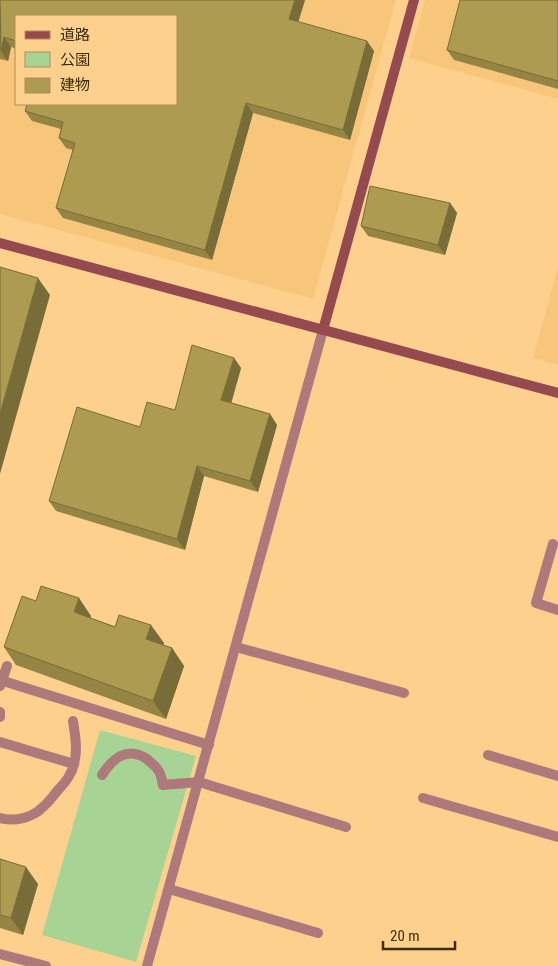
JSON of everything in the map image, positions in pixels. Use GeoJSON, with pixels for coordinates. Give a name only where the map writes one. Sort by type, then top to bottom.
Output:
{"type":"FeatureCollection","features":[{"type":"Feature","properties":{"kind":"street"},"geometry":{"type":"LineString","coordinates":[[147,966],[414,0]]}},
{"type":"Feature","properties":{"kind":"street"},"geometry":{"type":"LineString","coordinates":[[0,243],[558,393]]}},
{"type":"Feature","properties":{"kind":"street"},"geometry":{"type":"LineString","coordinates":[[553,544],[536,603],[558,610]]}},
{"type":"Feature","properties":{"kind":"street"},"geometry":{"type":"LineString","coordinates":[[236,647],[404,693]]}},
{"type":"Feature","properties":{"kind":"street"},"geometry":{"type":"LineString","coordinates":[[0,687],[7,666]]}},
{"type":"Feature","properties":{"kind":"street"},"geometry":{"type":"LineString","coordinates":[[0,680],[209,745]]}},
{"type":"Feature","properties":{"kind":"street"},"geometry":{"type":"LineString","coordinates":[[0,712],[0,717]]}},
{"type":"Feature","properties":{"kind":"street"},"geometry":{"type":"LineString","coordinates":[[0,818],[20,819],[42,808],[65,782],[74,764],[76,740],[73,721]]}},
{"type":"Feature","properties":{"kind":"street"},"geometry":{"type":"LineString","coordinates":[[0,742],[74,764]]}},
{"type":"Feature","properties":{"kind":"street"},"geometry":{"type":"LineString","coordinates":[[102,775],[112,761],[119,756],[131,753],[143,757],[158,770],[163,785],[198,782],[346,827]]}},
{"type":"Feature","properties":{"kind":"street"},"geometry":{"type":"LineString","coordinates":[[488,755],[558,776]]}},
{"type":"Feature","properties":{"kind":"street"},"geometry":{"type":"LineString","coordinates":[[423,798],[558,837]]}},
{"type":"Feature","properties":{"kind":"street"},"geometry":{"type":"LineString","coordinates":[[169,890],[318,933]]}},
{"type":"Feature","properties":{"kind":"street"},"geometry":{"type":"LineString","coordinates":[[0,954],[46,966]]}},
{"type":"Feature","properties":{"kind":"shaded area"},"geometry":{"type":"Polygon","coordinates":[[[0,0],[396,0],[313,299],[0,214],[0,0]]]}},
{"type":"Feature","properties":{"kind":"shaded area"},"geometry":{"type":"Polygon","coordinates":[[[425,0],[558,0],[558,99],[409,58],[425,0]]]}},
{"type":"Feature","properties":{"kind":"shaded area"},"geometry":{"type":"Polygon","coordinates":[[[558,266],[558,365],[533,358],[558,266]]]}},
{"type":"Feature","properties":{"kind":"green space"},"geometry":{"type":"Polygon","coordinates":[[[100,730],[196,756],[136,962],[42,935],[100,730]]]}},
{"type":"Feature","properties":{"kind":"building"},"geometry":{"type":"Polygon","coordinates":[[[0,0],[295,0],[289,19],[367,41],[343,130],[246,103],[205,250],[56,208],[75,143],[59,138],[63,122],[25,111],[27,105],[178,105],[178,15],[15,15],[15,41],[4,37],[1,51],[0,0]]]}},
{"type":"Feature","properties":{"kind":"building"},"geometry":{"type":"Polygon","coordinates":[[[460,0],[558,0],[558,81],[447,50],[460,0]]]}},
{"type":"Feature","properties":{"kind":"building"},"geometry":{"type":"Polygon","coordinates":[[[370,186],[450,203],[438,245],[361,226],[370,186]]]}},
{"type":"Feature","properties":{"kind":"building"},"geometry":{"type":"Polygon","coordinates":[[[0,267],[38,278],[0,414],[0,267]]]}},
{"type":"Feature","properties":{"kind":"building"},"geometry":{"type":"Polygon","coordinates":[[[192,345],[234,358],[221,400],[270,414],[250,481],[197,466],[177,539],[49,501],[77,407],[140,427],[147,402],[175,410],[192,345]]]}},
{"type":"Feature","properties":{"kind":"building"},"geometry":{"type":"Polygon","coordinates":[[[41,586],[79,598],[74,612],[115,627],[119,615],[151,625],[146,639],[172,648],[153,701],[4,647],[22,596],[36,601],[41,586]]]}},
{"type":"Feature","properties":{"kind":"building"},"geometry":{"type":"Polygon","coordinates":[[[0,859],[26,867],[11,918],[0,915],[0,859]]]}}]}
